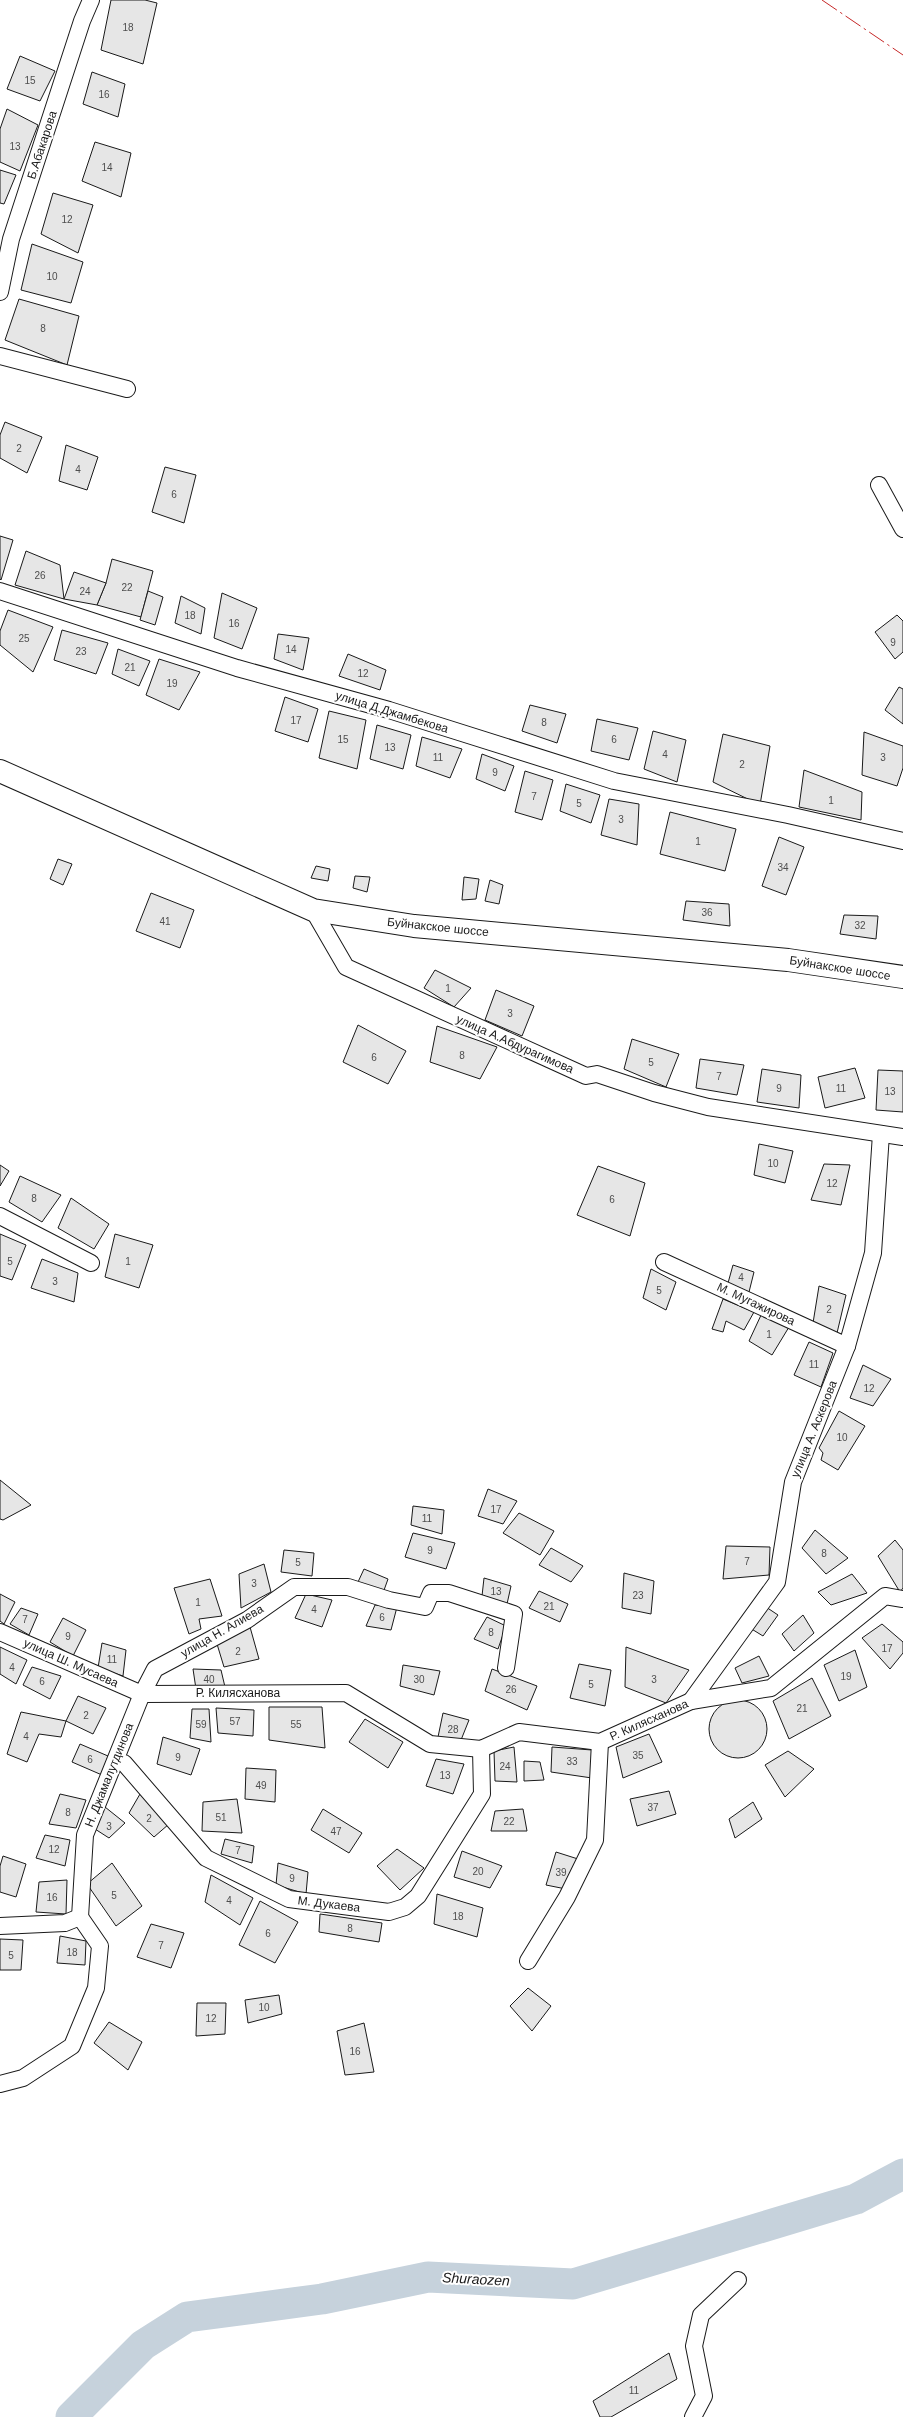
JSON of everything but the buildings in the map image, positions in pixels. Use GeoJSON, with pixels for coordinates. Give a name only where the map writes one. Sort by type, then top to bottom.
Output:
{"type":"FeatureCollection","features":[{"type":"Feature","properties":{"kind":"main road","name":"Буйнакское шоссе"},"geometry":{"type":"LineString","coordinates":[[0,771],[313,910],[414,926],[788,960],[903,977]]}},
{"type":"Feature","properties":{"kind":"street","name":"Б.Абакарова"},"geometry":{"type":"LineString","coordinates":[[0,292],[11,239],[82,21],[91,0]]}},
{"type":"Feature","properties":{"kind":"street"},"geometry":{"type":"LineString","coordinates":[[0,356],[127,389]]}},
{"type":"Feature","properties":{"kind":"street"},"geometry":{"type":"LineString","coordinates":[[879,485],[903,529]]}},
{"type":"Feature","properties":{"kind":"street","name":"улица Д.Джамбекова"},"geometry":{"type":"LineString","coordinates":[[0,591],[237,668],[389,710],[614,781],[788,815],[903,841]]}},
{"type":"Feature","properties":{"kind":"street","name":"улица А.Абдурагимова"},"geometry":{"type":"LineString","coordinates":[[313,910],[346,967],[586,1076],[597,1074],[654,1093],[708,1107],[903,1137]]}},
{"type":"Feature","properties":{"kind":"street","name":"улица А. Аскерова"},"geometry":{"type":"LineString","coordinates":[[691,1701],[777,1582],[793,1482],[847,1346],[873,1253],[881,1134]]}},
{"type":"Feature","properties":{"kind":"street"},"geometry":{"type":"LineString","coordinates":[[0,1216],[91,1263]]}},
{"type":"Feature","properties":{"kind":"street","name":"М. Мугажирова"},"geometry":{"type":"LineString","coordinates":[[664,1262],[847,1346]]}},
{"type":"Feature","properties":{"kind":"street","name":"улица Н. Алиева"},"geometry":{"type":"LineString","coordinates":[[142,1694],[155,1669],[247,1620],[294,1587],[348,1587],[389,1600],[425,1607],[431,1593],[449,1593],[514,1614],[506,1668]]}},
{"type":"Feature","properties":{"kind":"street","name":"Р. Килясханова"},"geometry":{"type":"LineString","coordinates":[[142,1694],[346,1693],[430,1744],[480,1750],[519,1732],[600,1742],[691,1701],[771,1688],[885,1596],[903,1600]]}},
{"type":"Feature","properties":{"kind":"street","name":"улица Ш. Мусаева"},"geometry":{"type":"LineString","coordinates":[[0,1632],[142,1694]]}},
{"type":"Feature","properties":{"kind":"street","name":"Н. Джамалутдинова"},"geometry":{"type":"LineString","coordinates":[[80,1917],[85,1835],[142,1694]]}},
{"type":"Feature","properties":{"kind":"street"},"geometry":{"type":"LineString","coordinates":[[528,1961],[567,1897],[595,1840],[600,1742]]}},
{"type":"Feature","properties":{"kind":"street","name":"М. Дукаева"},"geometry":{"type":"LineString","coordinates":[[124,1763],[206,1858],[289,1899],[389,1912],[405,1907],[418,1896],[482,1794],[480,1750]]}},
{"type":"Feature","properties":{"kind":"street"},"geometry":{"type":"LineString","coordinates":[[0,1926],[65,1923],[80,1917],[100,1946],[96,1988],[72,2046],[23,2078],[0,2084]]}},
{"type":"Feature","properties":{"kind":"street"},"geometry":{"type":"LineString","coordinates":[[693,2417],[704,2396],[694,2346],[701,2315],[738,2280]]}},
{"type":"Feature","properties":{"kind":"waterway","name":"Shuraozen"},"geometry":{"type":"LineString","coordinates":[[71,2417],[143,2345],[187,2317],[322,2299],[428,2277],[573,2284],[856,2199],[903,2174]]}},
{"type":"Feature","properties":{"kind":"power"},"geometry":{"type":"LineString","coordinates":[[822,0],[903,55]]}}]}
